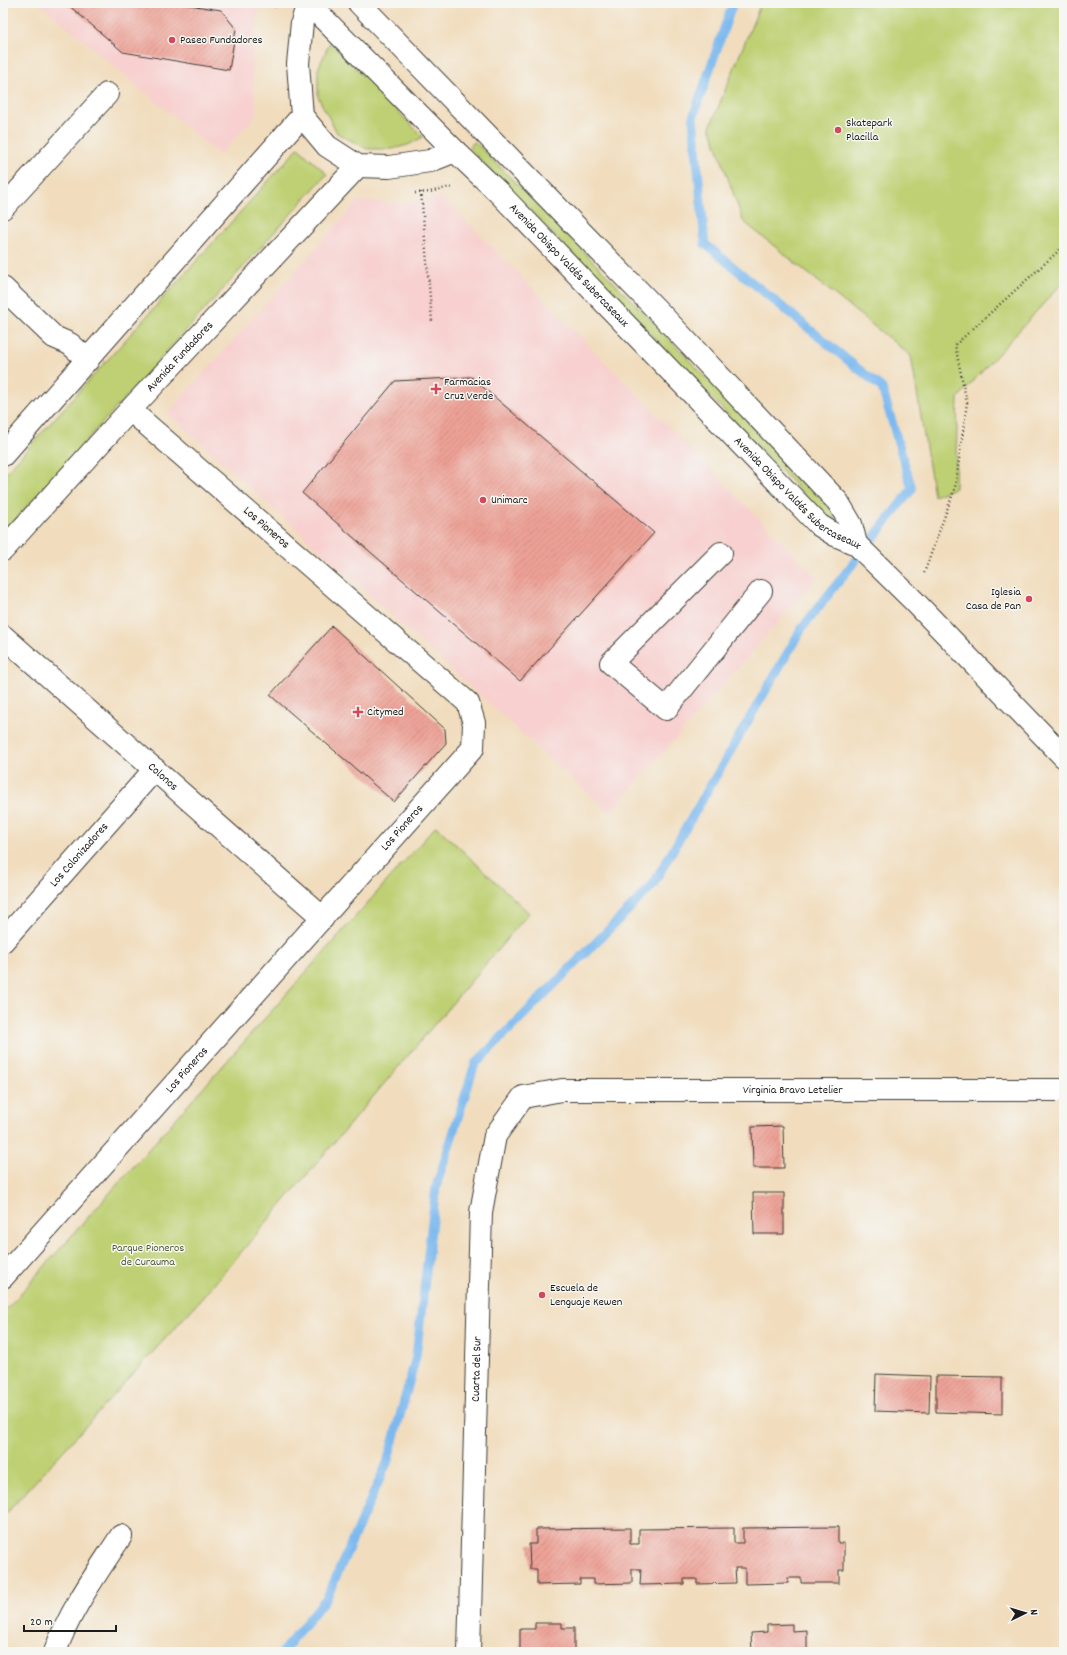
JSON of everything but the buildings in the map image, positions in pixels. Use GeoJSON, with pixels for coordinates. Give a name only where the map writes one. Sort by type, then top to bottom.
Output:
{"type":"FeatureCollection","features":[{"type":"Feature","properties":{"kind":"street","name":"Avenida Obispo Valdés Subercaseaux"},"geometry":{"type":"LineString","coordinates":[[308,3],[455,151],[498,192],[819,525],[835,535],[856,544]]}},
{"type":"Feature","properties":{"kind":"street"},"geometry":{"type":"LineString","coordinates":[[308,3],[302,22],[298,64],[302,116],[327,146],[358,166],[389,167],[430,161],[455,151]]}},
{"type":"Feature","properties":{"kind":"street","name":"Avenida Obispo Valdés Subercaseaux"},"geometry":{"type":"LineString","coordinates":[[359,3],[616,267],[838,502],[851,524],[856,544]]}},
{"type":"Feature","properties":{"kind":"street"},"geometry":{"type":"LineString","coordinates":[[3,208],[107,94]]}},
{"type":"Feature","properties":{"kind":"street"},"geometry":{"type":"LineString","coordinates":[[3,456],[302,116]]}},
{"type":"Feature","properties":{"kind":"street","name":"Avenida Fundadores"},"geometry":{"type":"LineString","coordinates":[[3,550],[130,410],[358,166]]}},
{"type":"Feature","properties":{"kind":"street"},"geometry":{"type":"LineString","coordinates":[[3,288],[54,337],[70,344],[88,360]]}},
{"type":"Feature","properties":{"kind":"street","name":"Los Pioneros"},"geometry":{"type":"LineString","coordinates":[[3,1277],[473,748],[474,723],[468,703],[130,410]]}},
{"type":"Feature","properties":{"kind":"street"},"geometry":{"type":"LineString","coordinates":[[856,544],[914,601],[1064,757]]}},
{"type":"Feature","properties":{"kind":"street"},"geometry":{"type":"LineString","coordinates":[[721,553],[611,662],[666,709],[761,591]]}},
{"type":"Feature","properties":{"kind":"street","name":"Colonos"},"geometry":{"type":"LineString","coordinates":[[3,636],[323,918]]}},
{"type":"Feature","properties":{"kind":"street","name":"Los Colonizadores"},"geometry":{"type":"LineString","coordinates":[[3,941],[155,769]]}},
{"type":"Feature","properties":{"kind":"street","name":"Virginia Bravo Letelier"},"geometry":{"type":"LineString","coordinates":[[523,1097],[562,1090],[1064,1090]]}},
{"type":"Feature","properties":{"kind":"street","name":"Cuarta del Sur"},"geometry":{"type":"LineString","coordinates":[[468,1652],[481,1212],[495,1136],[523,1097]]}},
{"type":"Feature","properties":{"kind":"street"},"geometry":{"type":"LineString","coordinates":[[55,1652],[61,1635],[78,1604],[121,1536]]}},
{"type":"Feature","properties":{"kind":"path"},"geometry":{"type":"LineString","coordinates":[[273,3],[282,15]]}},
{"type":"Feature","properties":{"kind":"path"},"geometry":{"type":"LineString","coordinates":[[418,162],[432,322]]}},
{"type":"Feature","properties":{"kind":"path"},"geometry":{"type":"LineString","coordinates":[[414,192],[421,193],[450,187],[456,191]]}},
{"type":"Feature","properties":{"kind":"path"},"geometry":{"type":"LineString","coordinates":[[914,601],[955,488],[967,403],[956,345],[1064,246]]}},
{"type":"Feature","properties":{"kind":"shaded area"},"geometry":{"type":"Polygon","coordinates":[[[39,3],[259,3],[260,5],[254,36],[252,75],[257,114],[220,155],[39,3]]]}},
{"type":"Feature","properties":{"kind":"shaded area"},"geometry":{"type":"Polygon","coordinates":[[[442,196],[817,578],[610,813],[168,413],[358,201],[404,203],[442,196]]]}},
{"type":"Feature","properties":{"kind":"green space"},"geometry":{"type":"Polygon","coordinates":[[[761,3],[1064,3],[1064,281],[958,398],[955,488],[934,496],[911,356],[743,221],[710,127],[761,3]]]}},
{"type":"Feature","properties":{"kind":"green space"},"geometry":{"type":"Polygon","coordinates":[[[330,42],[423,137],[408,145],[392,149],[367,149],[337,133],[318,97],[318,69],[330,42]]]}},
{"type":"Feature","properties":{"kind":"green space"},"geometry":{"type":"Polygon","coordinates":[[[475,142],[655,324],[835,514],[835,520],[829,521],[648,331],[469,148],[471,144],[475,142]]]}},
{"type":"Feature","properties":{"kind":"green space"},"geometry":{"type":"Polygon","coordinates":[[[298,148],[327,174],[3,533],[3,476],[298,148]]]}},
{"type":"Feature","properties":{"kind":"green space","name":"Parque Pioneros de Curauma"},"geometry":{"type":"Polygon","coordinates":[[[436,826],[529,913],[203,1297],[3,1517],[3,1313],[436,826]]]}},
{"type":"Feature","properties":{"kind":"waterway"},"geometry":{"type":"LineString","coordinates":[[282,1652],[327,1597],[387,1463],[416,1357],[436,1187],[475,1064],[652,886],[802,628],[912,489],[882,388],[705,244],[693,117],[733,3]]}},
{"type":"Feature","properties":{"kind":"place","name":"Paseo Fundadores"},"geometry":{"type":"Point","coordinates":[172,40]}},
{"type":"Feature","properties":{"kind":"place","name":"Skatepark Placilla"},"geometry":{"type":"Point","coordinates":[838,130]}},
{"type":"Feature","properties":{"kind":"place","name":"Farmacias Cruz Verde"},"geometry":{"type":"Point","coordinates":[436,389]}},
{"type":"Feature","properties":{"kind":"place","name":"Unimarc"},"geometry":{"type":"Point","coordinates":[483,500]}},
{"type":"Feature","properties":{"kind":"place","name":"Iglesia Casa de Pan"},"geometry":{"type":"Point","coordinates":[1029,599]}},
{"type":"Feature","properties":{"kind":"place","name":"Citymed"},"geometry":{"type":"Point","coordinates":[358,712]}},
{"type":"Feature","properties":{"kind":"place","name":"Escuela de Lenguaje Kewen"},"geometry":{"type":"Point","coordinates":[542,1295]}}]}
